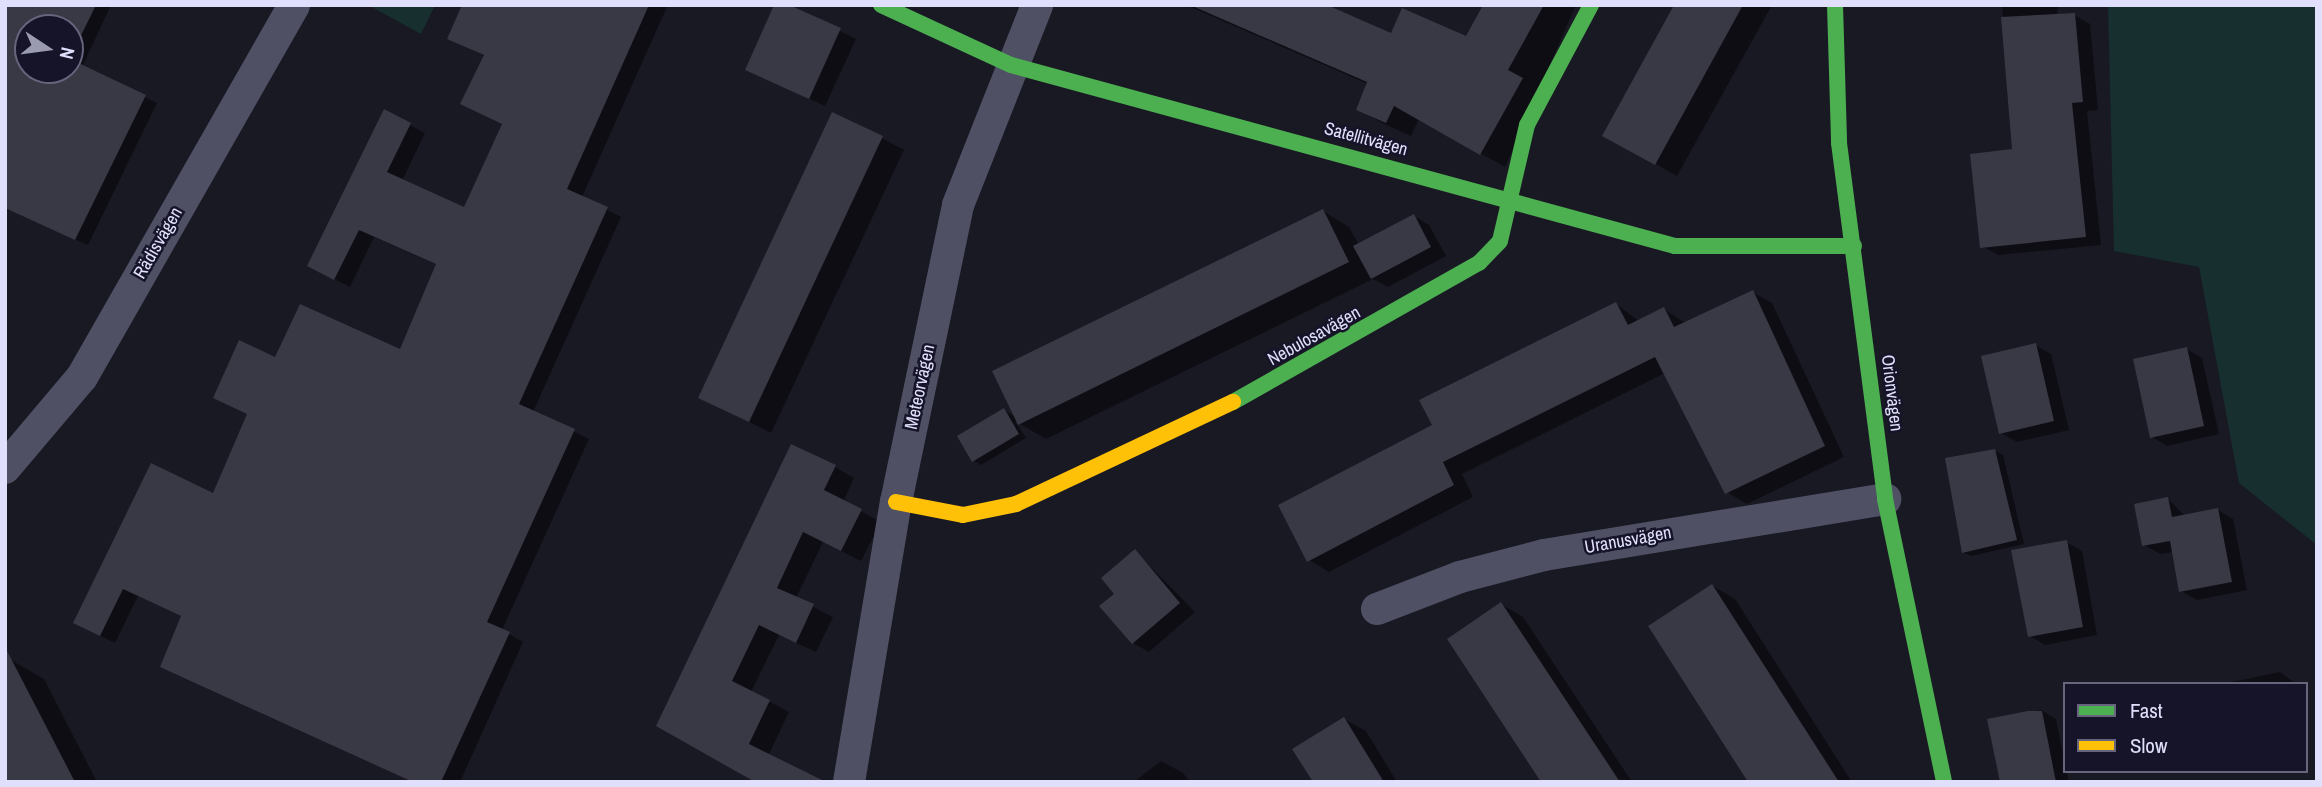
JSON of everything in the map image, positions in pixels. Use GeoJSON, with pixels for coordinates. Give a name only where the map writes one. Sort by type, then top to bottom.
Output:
{"type":"FeatureCollection","features":[{"type":"Feature","properties":{"kind":"street","name":"Rädisvägen"},"geometry":{"type":"LineString","coordinates":[[5,468],[82,376],[294,5]]}},
{"type":"Feature","properties":{"kind":"street","name":"Satellitvägen"},"geometry":{"type":"LineString","coordinates":[[881,5],[1012,65],[1511,198],[1675,246],[1854,246]]}},
{"type":"Feature","properties":{"kind":"street","name":"Meteorvägen"},"geometry":{"type":"LineString","coordinates":[[849,782],[896,502],[958,205],[1037,5]]}},
{"type":"Feature","properties":{"kind":"street","name":"Nebulosavägen"},"geometry":{"type":"LineString","coordinates":[[896,502],[963,515],[1016,503],[1204,418],[1479,264],[1500,242],[1527,125],[1591,5]]}},
{"type":"Feature","properties":{"kind":"street","name":"Orionvägen"},"geometry":{"type":"LineString","coordinates":[[1835,5],[1839,143],[1885,499],[1944,782]]}},
{"type":"Feature","properties":{"kind":"street","name":"Uranusvägen"},"geometry":{"type":"LineString","coordinates":[[1377,609],[1460,577],[1544,555],[1885,499]]}},
{"type":"Feature","properties":{"kind":"green space"},"geometry":{"type":"Polygon","coordinates":[[[368,5],[435,5],[421,34],[368,5]]]}},
{"type":"Feature","properties":{"kind":"green space"},"geometry":{"type":"Polygon","coordinates":[[[2108,5],[2317,5],[2317,545],[2239,483],[2199,267],[2114,251],[2108,5]]]}},
{"type":"Feature","properties":{"kind":"building"},"geometry":{"type":"Polygon","coordinates":[[[5,5],[96,5],[84,29],[84,14],[14,14],[14,84],[84,84],[84,66],[146,95],[75,240],[5,208],[5,5]]]}},
{"type":"Feature","properties":{"kind":"building"},"geometry":{"type":"Polygon","coordinates":[[[462,5],[649,5],[567,189],[608,207],[519,404],[575,429],[487,622],[510,632],[441,782],[413,782],[160,667],[181,616],[123,589],[100,636],[73,623],[151,463],[213,493],[247,414],[213,398],[239,340],[275,357],[300,304],[400,349],[436,264],[359,230],[334,280],[307,266],[384,109],[411,123],[387,172],[464,207],[502,124],[460,104],[484,55],[447,39],[462,5]]]}},
{"type":"Feature","properties":{"kind":"building"},"geometry":{"type":"Polygon","coordinates":[[[774,5],[789,5],[841,28],[809,99],[745,70],[774,5]]]}},
{"type":"Feature","properties":{"kind":"building"},"geometry":{"type":"Polygon","coordinates":[[[1190,5],[1327,5],[1391,33],[1402,8],[1466,36],[1483,5],[1544,5],[1508,70],[1523,78],[1480,155],[1394,106],[1386,123],[1356,110],[1367,82],[1190,5]]]}},
{"type":"Feature","properties":{"kind":"building"},"geometry":{"type":"Polygon","coordinates":[[[1674,5],[1743,5],[1655,165],[1602,136],[1674,5]]]}},
{"type":"Feature","properties":{"kind":"building"},"geometry":{"type":"Polygon","coordinates":[[[2075,13],[2083,102],[2072,103],[2086,237],[1980,248],[1970,154],[2012,149],[2001,17],[2075,13]]]}},
{"type":"Feature","properties":{"kind":"building"},"geometry":{"type":"Polygon","coordinates":[[[832,112],[883,136],[749,422],[698,398],[832,112]]]}},
{"type":"Feature","properties":{"kind":"building"},"geometry":{"type":"Polygon","coordinates":[[[1323,209],[1349,262],[1018,425],[992,371],[1323,209]]]}},
{"type":"Feature","properties":{"kind":"building"},"geometry":{"type":"Polygon","coordinates":[[[1414,214],[1431,247],[1371,279],[1353,246],[1414,214]]]}},
{"type":"Feature","properties":{"kind":"building"},"geometry":{"type":"Polygon","coordinates":[[[1753,290],[1825,446],[1725,494],[1655,357],[1443,462],[1454,485],[1307,562],[1278,505],[1432,425],[1419,400],[1616,302],[1628,325],[1664,307],[1674,327],[1753,290]]]}},
{"type":"Feature","properties":{"kind":"building"},"geometry":{"type":"Polygon","coordinates":[[[2036,343],[2054,421],[1999,434],[1981,356],[2036,343]]]}},
{"type":"Feature","properties":{"kind":"building"},"geometry":{"type":"Polygon","coordinates":[[[2187,347],[2204,426],[2150,438],[2133,359],[2187,347]]]}},
{"type":"Feature","properties":{"kind":"building"},"geometry":{"type":"Polygon","coordinates":[[[1004,408],[1019,434],[972,462],[957,436],[1004,408]]]}},
{"type":"Feature","properties":{"kind":"building"},"geometry":{"type":"Polygon","coordinates":[[[791,444],[836,465],[824,490],[862,509],[841,551],[803,532],[777,588],[814,604],[796,643],[759,625],[732,681],[770,700],[749,744],[826,782],[755,782],[656,726],[791,444]]]}},
{"type":"Feature","properties":{"kind":"building"},"geometry":{"type":"Polygon","coordinates":[[[1995,449],[2017,540],[1962,553],[1945,458],[1995,449]]]}},
{"type":"Feature","properties":{"kind":"building"},"geometry":{"type":"Polygon","coordinates":[[[2168,497],[2172,517],[2218,508],[2232,582],[2179,592],[2170,541],[2142,546],[2134,504],[2168,497]]]}},
{"type":"Feature","properties":{"kind":"building"},"geometry":{"type":"Polygon","coordinates":[[[2067,540],[2083,627],[2028,637],[2011,550],[2067,540]]]}},
{"type":"Feature","properties":{"kind":"building"},"geometry":{"type":"Polygon","coordinates":[[[1135,549],[1180,603],[1132,644],[1099,606],[1114,594],[1101,578],[1135,549]]]}},
{"type":"Feature","properties":{"kind":"building"},"geometry":{"type":"Polygon","coordinates":[[[1712,584],[1839,782],[1748,782],[1648,626],[1712,584]]]}},
{"type":"Feature","properties":{"kind":"building"},"geometry":{"type":"Polygon","coordinates":[[[1501,602],[1620,782],[1541,782],[1447,639],[1501,602]]]}},
{"type":"Feature","properties":{"kind":"building"},"geometry":{"type":"Polygon","coordinates":[[[5,647],[75,782],[5,782],[5,647]]]}},
{"type":"Feature","properties":{"kind":"building"},"geometry":{"type":"Polygon","coordinates":[[[2042,711],[2056,782],[2000,782],[1987,719],[2042,711]]]}},
{"type":"Feature","properties":{"kind":"building"},"geometry":{"type":"Polygon","coordinates":[[[1344,717],[1384,782],[1313,782],[1292,749],[1344,717]]]}},
{"type":"Feature","properties":{"kind":"traffic: fast"},"geometry":{"type":"LineString","coordinates":[[881,5],[1011,65],[1675,246],[1854,246]]}},
{"type":"Feature","properties":{"kind":"traffic: fast"},"geometry":{"type":"LineString","coordinates":[[1233,402],[1479,263],[1500,241],[1527,125],[1591,5]]}},
{"type":"Feature","properties":{"kind":"traffic: fast"},"geometry":{"type":"LineString","coordinates":[[1835,5],[1839,143],[1885,499],[1944,782]]}},
{"type":"Feature","properties":{"kind":"traffic: slow"},"geometry":{"type":"LineString","coordinates":[[896,502],[963,515],[1016,504],[1233,402]]}}]}
